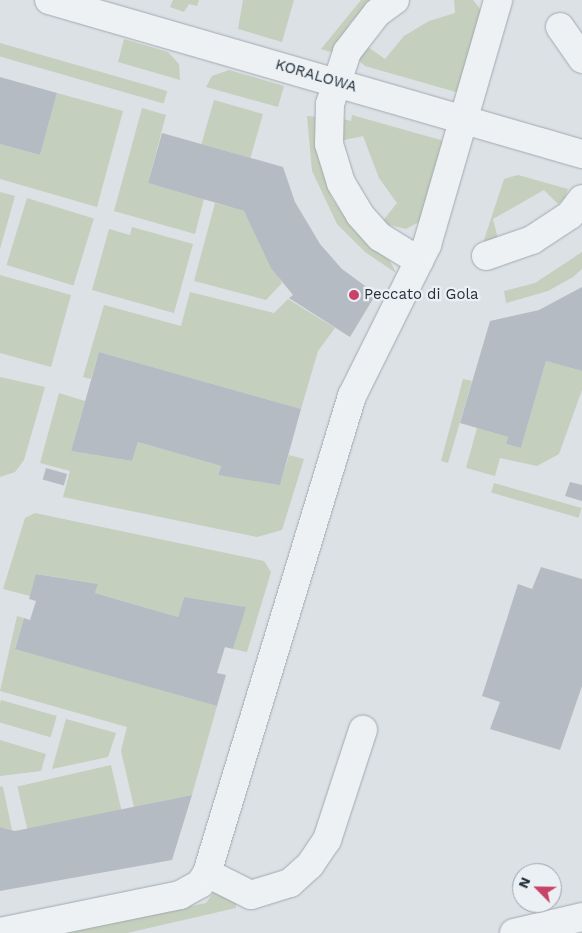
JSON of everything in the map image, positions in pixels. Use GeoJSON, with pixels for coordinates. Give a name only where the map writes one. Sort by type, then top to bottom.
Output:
{"type":"FeatureCollection","features":[{"type":"Feature","properties":{"kind":"street","name":"KORALOWA"},"geometry":{"type":"LineString","coordinates":[[49,0],[582,154]]}},
{"type":"Feature","properties":{"kind":"street"},"geometry":{"type":"LineString","coordinates":[[395,0],[356,36],[336,82],[328,121],[329,144],[341,183],[380,237],[419,261]]}},
{"type":"Feature","properties":{"kind":"street"},"geometry":{"type":"LineString","coordinates":[[0,932],[180,895],[200,884],[208,873],[352,396],[419,261],[462,118],[479,77],[498,0]]}},
{"type":"Feature","properties":{"kind":"street"},"geometry":{"type":"LineString","coordinates":[[560,27],[582,59]]}},
{"type":"Feature","properties":{"kind":"street"},"geometry":{"type":"LineString","coordinates":[[486,256],[532,240],[570,215],[582,199]]}},
{"type":"Feature","properties":{"kind":"street"},"geometry":{"type":"LineString","coordinates":[[208,873],[250,895],[290,884],[310,865],[328,840],[363,730]]}},
{"type":"Feature","properties":{"kind":"street"},"geometry":{"type":"LineString","coordinates":[[514,933],[582,917]]}},
{"type":"Feature","properties":{"kind":"green space"},"geometry":{"type":"Polygon","coordinates":[[[173,0],[199,0],[197,6],[189,4],[184,12],[170,7],[173,0]]]}},
{"type":"Feature","properties":{"kind":"green space"},"geometry":{"type":"Polygon","coordinates":[[[243,0],[294,0],[282,42],[238,29],[243,0]]]}},
{"type":"Feature","properties":{"kind":"green space"},"geometry":{"type":"Polygon","coordinates":[[[361,0],[373,0],[349,24],[337,54],[321,49],[361,0]]]}},
{"type":"Feature","properties":{"kind":"green space"},"geometry":{"type":"Polygon","coordinates":[[[454,0],[473,0],[483,13],[463,94],[365,66],[356,58],[365,45],[385,59],[404,36],[429,21],[455,13],[454,0]]]}},
{"type":"Feature","properties":{"kind":"green space"},"geometry":{"type":"Polygon","coordinates":[[[124,39],[168,52],[179,64],[180,80],[118,62],[124,39]]]}},
{"type":"Feature","properties":{"kind":"green space"},"geometry":{"type":"Polygon","coordinates":[[[0,43],[167,91],[164,103],[0,57],[0,43]]]}},
{"type":"Feature","properties":{"kind":"green space"},"geometry":{"type":"Polygon","coordinates":[[[229,70],[284,86],[278,107],[206,87],[212,76],[229,70]]]}},
{"type":"Feature","properties":{"kind":"green space"},"geometry":{"type":"Polygon","coordinates":[[[57,93],[123,111],[97,207],[0,179],[0,144],[40,155],[57,93]]]}},
{"type":"Feature","properties":{"kind":"green space"},"geometry":{"type":"Polygon","coordinates":[[[214,100],[263,114],[250,158],[201,144],[214,100]]]}},
{"type":"Feature","properties":{"kind":"green space"},"geometry":{"type":"Polygon","coordinates":[[[142,108],[166,115],[148,183],[204,199],[195,234],[114,211],[142,108]]]}},
{"type":"Feature","properties":{"kind":"green space"},"geometry":{"type":"Polygon","coordinates":[[[352,115],[444,141],[421,221],[406,229],[381,223],[397,203],[379,178],[363,136],[340,141],[339,118],[351,121],[352,115]]]}},
{"type":"Feature","properties":{"kind":"green space"},"geometry":{"type":"Polygon","coordinates":[[[307,116],[319,117],[317,154],[332,198],[350,225],[390,261],[396,273],[365,252],[337,224],[312,171],[307,116]]]}},
{"type":"Feature","properties":{"kind":"green space"},"geometry":{"type":"Polygon","coordinates":[[[518,175],[568,189],[565,198],[558,204],[544,190],[493,219],[498,239],[483,243],[504,179],[518,175]]]}},
{"type":"Feature","properties":{"kind":"green space"},"geometry":{"type":"Polygon","coordinates":[[[0,192],[15,196],[0,249],[0,192]]]}},
{"type":"Feature","properties":{"kind":"green space"},"geometry":{"type":"Polygon","coordinates":[[[27,198],[94,218],[73,285],[7,265],[27,198]]]}},
{"type":"Feature","properties":{"kind":"green space"},"geometry":{"type":"Polygon","coordinates":[[[215,203],[244,211],[282,283],[266,300],[194,281],[215,203]]]}},
{"type":"Feature","properties":{"kind":"green space"},"geometry":{"type":"Polygon","coordinates":[[[132,227],[193,244],[174,313],[92,290],[109,229],[130,235],[132,227]]]}},
{"type":"Feature","properties":{"kind":"green space"},"geometry":{"type":"Polygon","coordinates":[[[582,252],[582,269],[573,277],[548,291],[506,303],[504,291],[535,283],[582,252]]]}},
{"type":"Feature","properties":{"kind":"green space"},"geometry":{"type":"Polygon","coordinates":[[[0,275],[71,295],[51,367],[0,353],[0,275]]]}},
{"type":"Feature","properties":{"kind":"green space"},"geometry":{"type":"Polygon","coordinates":[[[190,292],[274,313],[288,299],[335,328],[318,351],[301,409],[99,352],[91,379],[83,377],[104,305],[181,326],[190,292]]]}},
{"type":"Feature","properties":{"kind":"green space"},"geometry":{"type":"Polygon","coordinates":[[[546,361],[582,371],[582,390],[559,454],[537,466],[500,458],[495,476],[466,468],[477,428],[508,437],[506,444],[521,448],[546,361]]]}},
{"type":"Feature","properties":{"kind":"green space"},"geometry":{"type":"Polygon","coordinates":[[[0,377],[45,387],[24,460],[15,472],[0,477],[0,377]]]}},
{"type":"Feature","properties":{"kind":"green space"},"geometry":{"type":"Polygon","coordinates":[[[463,379],[472,381],[448,463],[441,461],[463,379]]]}},
{"type":"Feature","properties":{"kind":"green space"},"geometry":{"type":"Polygon","coordinates":[[[59,393],[85,401],[71,451],[132,461],[138,442],[221,466],[218,474],[280,484],[289,455],[304,459],[282,530],[257,537],[63,497],[70,471],[40,463],[59,393]]]}},
{"type":"Feature","properties":{"kind":"green space"},"geometry":{"type":"Polygon","coordinates":[[[494,483],[581,508],[579,518],[491,493],[494,483]]]}},
{"type":"Feature","properties":{"kind":"green space"},"geometry":{"type":"Polygon","coordinates":[[[35,513],[264,561],[271,572],[247,652],[233,649],[245,607],[184,597],[178,617],[95,593],[98,584],[37,574],[30,596],[3,589],[25,518],[35,513]]]}},
{"type":"Feature","properties":{"kind":"green space"},"geometry":{"type":"Polygon","coordinates":[[[17,616],[24,618],[15,648],[217,706],[192,795],[134,807],[121,751],[127,727],[0,691],[17,616]]]}},
{"type":"Feature","properties":{"kind":"green space"},"geometry":{"type":"Polygon","coordinates":[[[1,700],[57,716],[51,737],[0,723],[1,700]]]}},
{"type":"Feature","properties":{"kind":"green space"},"geometry":{"type":"Polygon","coordinates":[[[66,719],[116,733],[108,757],[52,769],[66,719]]]}},
{"type":"Feature","properties":{"kind":"green space"},"geometry":{"type":"Polygon","coordinates":[[[0,740],[46,754],[41,771],[0,776],[0,740]]]}},
{"type":"Feature","properties":{"kind":"green space"},"geometry":{"type":"Polygon","coordinates":[[[111,765],[121,810],[28,831],[17,787],[111,765]]]}},
{"type":"Feature","properties":{"kind":"green space"},"geometry":{"type":"Polygon","coordinates":[[[0,786],[3,787],[12,830],[0,827],[0,786]]]}},
{"type":"Feature","properties":{"kind":"green space"},"geometry":{"type":"Polygon","coordinates":[[[216,889],[236,902],[236,908],[127,933],[62,933],[206,903],[216,889]]]}},
{"type":"Feature","properties":{"kind":"building"},"geometry":{"type":"Polygon","coordinates":[[[0,77],[57,93],[40,155],[0,144],[0,77]]]}},
{"type":"Feature","properties":{"kind":"building"},"geometry":{"type":"Polygon","coordinates":[[[162,133],[283,167],[295,202],[320,244],[342,269],[376,294],[350,337],[289,298],[293,295],[271,268],[244,211],[148,183],[162,133]]]}},
{"type":"Feature","properties":{"kind":"building"},"geometry":{"type":"Polygon","coordinates":[[[582,287],[582,371],[546,361],[521,448],[506,444],[508,437],[460,423],[490,321],[539,310],[582,287]]]}},
{"type":"Feature","properties":{"kind":"building"},"geometry":{"type":"Polygon","coordinates":[[[99,352],[301,409],[280,485],[218,475],[221,466],[138,442],[132,461],[71,451],[99,352]]]}},
{"type":"Feature","properties":{"kind":"building"},"geometry":{"type":"Polygon","coordinates":[[[46,468],[67,474],[64,486],[43,480],[46,468]]]}},
{"type":"Feature","properties":{"kind":"building"},"geometry":{"type":"Polygon","coordinates":[[[570,482],[582,485],[582,501],[565,496],[570,482]]]}},
{"type":"Feature","properties":{"kind":"building"},"geometry":{"type":"Polygon","coordinates":[[[541,567],[582,579],[582,686],[560,750],[490,729],[500,702],[482,696],[518,584],[532,589],[541,567]]]}},
{"type":"Feature","properties":{"kind":"building"},"geometry":{"type":"Polygon","coordinates":[[[36,574],[98,584],[95,593],[178,617],[184,597],[246,607],[233,649],[225,647],[217,673],[226,675],[217,706],[15,649],[24,618],[30,620],[36,601],[29,599],[36,574]]]}},
{"type":"Feature","properties":{"kind":"building"},"geometry":{"type":"Polygon","coordinates":[[[192,795],[172,860],[0,891],[0,827],[15,831],[192,795]]]}},
{"type":"Feature","properties":{"kind":"place","name":"Peccato di Gola"},"geometry":{"type":"Point","coordinates":[354,295]}}]}
